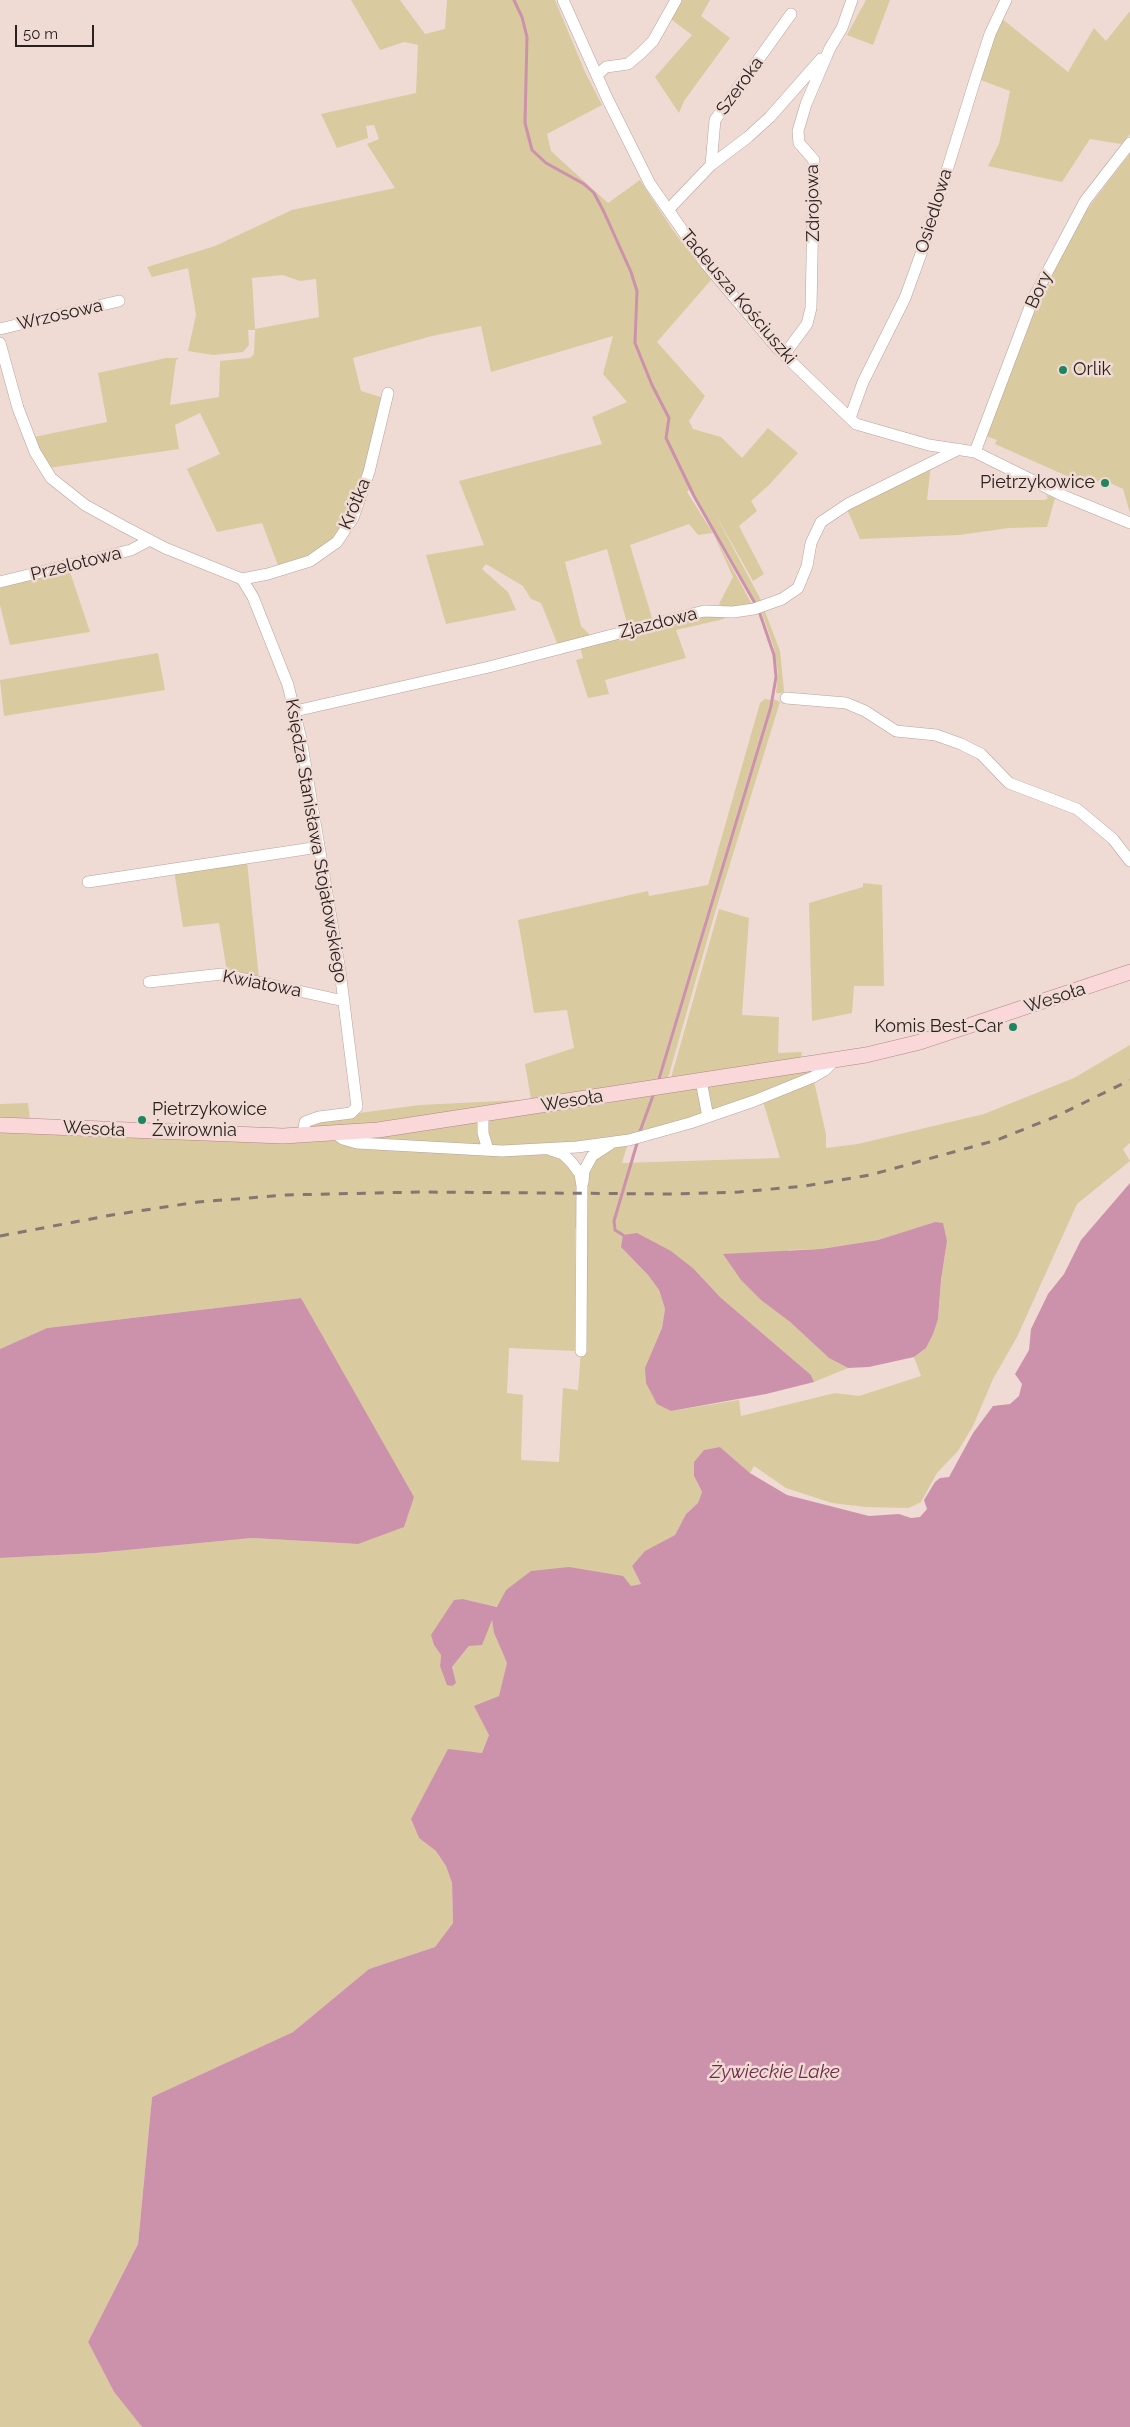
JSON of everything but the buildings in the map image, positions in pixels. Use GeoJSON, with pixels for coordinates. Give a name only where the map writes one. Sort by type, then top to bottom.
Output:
{"type":"FeatureCollection","features":[{"type":"Feature","properties":{"kind":"main road","name":"Wesoła"},"geometry":{"type":"LineString","coordinates":[[0,1125],[230,1135],[336,1134],[833,1062],[920,1042],[1130,972]]}},
{"type":"Feature","properties":{"kind":"street","name":"Tadeusza Kościuszki"},"geometry":{"type":"LineString","coordinates":[[564,0],[596,75],[650,184],[706,264],[784,355],[856,424],[929,445],[975,452],[1064,496],[1130,523]]}},
{"type":"Feature","properties":{"kind":"street"},"geometry":{"type":"LineString","coordinates":[[596,75],[606,67],[628,64],[641,53],[653,41],[676,0]]}},
{"type":"Feature","properties":{"kind":"street","name":"Zdrojowa"},"geometry":{"type":"LineString","coordinates":[[784,355],[807,324],[811,308],[814,160],[800,143],[798,131],[806,104],[830,48],[842,28],[852,0]]}},
{"type":"Feature","properties":{"kind":"street","name":"Osiedlowa"},"geometry":{"type":"LineString","coordinates":[[850,418],[863,382],[905,298],[922,251],[990,34],[1006,0]]}},
{"type":"Feature","properties":{"kind":"street","name":"Szeroka"},"geometry":{"type":"LineString","coordinates":[[711,165],[715,120],[791,14]]}},
{"type":"Feature","properties":{"kind":"street"},"geometry":{"type":"LineString","coordinates":[[668,210],[711,165],[748,137],[770,117],[830,48]]}},
{"type":"Feature","properties":{"kind":"street","name":"Bory"},"geometry":{"type":"LineString","coordinates":[[975,452],[1033,299],[1085,201],[1130,143]]}},
{"type":"Feature","properties":{"kind":"street","name":"Wrzosowa"},"geometry":{"type":"LineString","coordinates":[[0,329],[120,302]]}},
{"type":"Feature","properties":{"kind":"street"},"geometry":{"type":"LineString","coordinates":[[0,343],[18,408],[34,452],[51,478],[85,505],[150,540],[242,579]]}},
{"type":"Feature","properties":{"kind":"street","name":"Krótka"},"geometry":{"type":"LineString","coordinates":[[242,579],[268,574],[310,560],[337,542],[353,518],[369,472],[388,394]]}},
{"type":"Feature","properties":{"kind":"street","name":"Zjazdowa"},"geometry":{"type":"LineString","coordinates":[[295,711],[489,668],[704,612],[733,612],[759,608],[782,599],[798,588],[807,566],[811,543],[821,522],[848,504],[959,449]]}},
{"type":"Feature","properties":{"kind":"street","name":"Przelotowa"},"geometry":{"type":"LineString","coordinates":[[0,582],[131,550],[150,540]]}},
{"type":"Feature","properties":{"kind":"street","name":"Księdza Stanisława Stojałowskiego"},"geometry":{"type":"LineString","coordinates":[[242,579],[253,597],[288,684],[295,711],[344,1001],[357,1107],[351,1113],[319,1117],[305,1122],[303,1135]]}},
{"type":"Feature","properties":{"kind":"street"},"geometry":{"type":"LineString","coordinates":[[786,698],[846,703],[865,711],[896,731],[936,735],[961,744],[981,754],[1009,783],[1077,809],[1113,839],[1130,861]]}},
{"type":"Feature","properties":{"kind":"street"},"geometry":{"type":"LineString","coordinates":[[88,882],[319,847]]}},
{"type":"Feature","properties":{"kind":"street","name":"Kwiatowa"},"geometry":{"type":"LineString","coordinates":[[149,982],[222,974],[344,1001]]}},
{"type":"Feature","properties":{"kind":"street"},"geometry":{"type":"LineString","coordinates":[[336,1134],[343,1140],[357,1143],[488,1150],[546,1149],[617,1142],[652,1134],[708,1117],[813,1077],[825,1070],[833,1062]]}},
{"type":"Feature","properties":{"kind":"street"},"geometry":{"type":"LineString","coordinates":[[701,1081],[708,1117]]}},
{"type":"Feature","properties":{"kind":"street"},"geometry":{"type":"LineString","coordinates":[[483,1114],[483,1133],[488,1150]]}},
{"type":"Feature","properties":{"kind":"street"},"geometry":{"type":"LineString","coordinates":[[581,1351],[582,1186],[584,1171],[592,1156],[602,1148],[617,1142]]}},
{"type":"Feature","properties":{"kind":"street"},"geometry":{"type":"LineString","coordinates":[[546,1149],[563,1154],[572,1163],[580,1174],[582,1186]]}},
{"type":"Feature","properties":{"kind":"shaded area"},"geometry":{"type":"Polygon","coordinates":[[[351,0],[400,0],[425,34],[445,29],[447,0],[555,0],[585,72],[602,105],[547,134],[551,151],[608,203],[640,180],[672,229],[711,280],[657,342],[705,396],[689,421],[693,429],[721,437],[742,458],[768,428],[798,453],[769,485],[751,501],[757,511],[739,526],[764,574],[753,581],[713,510],[762,602],[757,604],[691,488],[687,492],[713,533],[698,535],[689,524],[630,545],[653,621],[628,627],[607,549],[565,562],[581,626],[591,636],[560,644],[557,643],[541,603],[531,599],[523,586],[486,564],[482,569],[508,592],[516,610],[446,624],[426,555],[484,545],[459,481],[602,444],[592,417],[627,402],[603,374],[613,336],[491,372],[481,326],[432,336],[353,358],[361,391],[384,398],[351,517],[336,540],[310,558],[279,568],[262,523],[217,532],[187,469],[220,454],[200,413],[175,425],[179,449],[48,468],[34,437],[107,422],[98,373],[166,358],[179,358],[176,360],[170,405],[219,397],[220,361],[250,358],[254,354],[255,330],[248,330],[249,345],[243,352],[213,355],[188,351],[196,315],[188,268],[152,277],[147,267],[215,246],[292,210],[395,188],[367,144],[379,139],[374,125],[366,126],[368,138],[337,148],[321,114],[416,93],[418,45],[404,42],[380,50],[351,0]],[[283,275],[252,278],[255,329],[319,317],[316,279],[300,281],[283,275]]]}},
{"type":"Feature","properties":{"kind":"shaded area"},"geometry":{"type":"Polygon","coordinates":[[[678,0],[710,0],[701,16],[730,38],[684,101],[679,113],[655,77],[692,35],[668,17],[678,0]]]}},
{"type":"Feature","properties":{"kind":"shaded area"},"geometry":{"type":"Polygon","coordinates":[[[866,0],[890,0],[873,45],[847,35],[866,0]]]}},
{"type":"Feature","properties":{"kind":"shaded area"},"geometry":{"type":"Polygon","coordinates":[[[1130,11],[1130,134],[1121,144],[1090,139],[1062,182],[988,166],[999,144],[1010,91],[978,79],[1001,18],[1068,72],[1094,28],[1106,41],[1130,11]]]}},
{"type":"Feature","properties":{"kind":"shaded area"},"geometry":{"type":"Polygon","coordinates":[[[1130,153],[1130,513],[1123,489],[1102,479],[1089,486],[995,444],[997,440],[986,436],[1039,298],[1076,224],[1130,153]]]}},
{"type":"Feature","properties":{"kind":"shaded area"},"geometry":{"type":"Polygon","coordinates":[[[931,465],[927,500],[1045,500],[1048,498],[1046,495],[1055,498],[1047,527],[1009,528],[959,535],[860,539],[847,509],[931,465]]]}},
{"type":"Feature","properties":{"kind":"shaded area"},"geometry":{"type":"Polygon","coordinates":[[[713,533],[753,606],[724,608],[719,604],[733,577],[713,533]]]}},
{"type":"Feature","properties":{"kind":"shaded area"},"geometry":{"type":"Polygon","coordinates":[[[69,569],[90,632],[10,645],[0,605],[0,586],[69,569]]]}},
{"type":"Feature","properties":{"kind":"shaded area"},"geometry":{"type":"Polygon","coordinates":[[[764,609],[780,651],[784,691],[782,693],[776,693],[778,672],[774,648],[761,610],[764,609]]]}},
{"type":"Feature","properties":{"kind":"shaded area"},"geometry":{"type":"Polygon","coordinates":[[[705,614],[724,614],[724,619],[676,630],[686,658],[605,680],[609,694],[588,698],[576,660],[583,658],[580,647],[705,614]]]}},
{"type":"Feature","properties":{"kind":"shaded area"},"geometry":{"type":"Polygon","coordinates":[[[158,653],[165,690],[4,716],[0,680],[158,653]]]}},
{"type":"Feature","properties":{"kind":"shaded area"},"geometry":{"type":"Polygon","coordinates":[[[765,699],[771,700],[657,1080],[531,1099],[525,1064],[574,1048],[567,1010],[534,1013],[518,920],[648,891],[649,896],[708,885],[760,703],[765,699]]]}},
{"type":"Feature","properties":{"kind":"shaded area"},"geometry":{"type":"Polygon","coordinates":[[[774,699],[780,702],[716,909],[668,1078],[660,1079],[774,699]]]}},
{"type":"Feature","properties":{"kind":"shaded area"},"geometry":{"type":"Polygon","coordinates":[[[247,861],[259,979],[227,972],[219,923],[183,927],[174,871],[247,861]]]}},
{"type":"Feature","properties":{"kind":"shaded area"},"geometry":{"type":"Polygon","coordinates":[[[863,883],[882,885],[884,986],[854,986],[852,1013],[812,1021],[809,903],[863,887],[863,883]]]}},
{"type":"Feature","properties":{"kind":"shaded area"},"geometry":{"type":"Polygon","coordinates":[[[719,909],[749,918],[742,1015],[779,1017],[778,1053],[802,1052],[801,1059],[671,1078],[719,909]]]}},
{"type":"Feature","properties":{"kind":"shaded area"},"geometry":{"type":"Polygon","coordinates":[[[1130,1045],[1130,1143],[1123,1149],[1130,1161],[1077,1204],[1017,1337],[993,1379],[973,1426],[958,1451],[937,1473],[921,1502],[909,1508],[865,1507],[832,1503],[786,1488],[754,1466],[750,1473],[720,1447],[705,1450],[694,1462],[694,1476],[702,1492],[698,1503],[686,1514],[675,1535],[646,1551],[632,1566],[641,1584],[631,1586],[506,1590],[498,1607],[463,1599],[434,1645],[441,1655],[440,1666],[453,1677],[452,1667],[492,1619],[494,1633],[507,1663],[489,1735],[482,1753],[448,1750],[411,1819],[419,1838],[436,1851],[446,1866],[452,1883],[453,1923],[435,1947],[369,1969],[293,2032],[152,2097],[138,2244],[88,2342],[114,2392],[142,2427],[0,2427],[0,1558],[96,1553],[252,1538],[358,1544],[301,1298],[47,1328],[0,1349],[0,1125],[303,1135],[833,1062],[813,1077],[826,1134],[826,1148],[858,1144],[984,1114],[1074,1078],[1130,1045]],[[762,1098],[629,1140],[622,1163],[780,1158],[762,1098]],[[602,1148],[548,1149],[584,1171],[602,1148]],[[935,1222],[878,1240],[821,1249],[788,1250],[789,1321],[829,1358],[848,1368],[814,1382],[811,1375],[720,1297],[694,1269],[622,1248],[648,1275],[659,1290],[665,1309],[662,1328],[655,1348],[671,1411],[739,1400],[741,1416],[835,1393],[859,1396],[921,1376],[914,1357],[926,1348],[938,1319],[947,1241],[935,1222]],[[580,1225],[575,1229],[575,1351],[509,1348],[507,1393],[523,1395],[521,1460],[559,1462],[563,1388],[578,1390],[581,1351],[580,1225]]]}},
{"type":"Feature","properties":{"kind":"shaded area"},"geometry":{"type":"Polygon","coordinates":[[[521,1100],[520,1102],[384,1122],[311,1129],[309,1127],[310,1123],[359,1113],[420,1105],[521,1100]]]}},
{"type":"Feature","properties":{"kind":"shaded area"},"geometry":{"type":"Polygon","coordinates":[[[28,1103],[30,1120],[0,1118],[0,1104],[28,1103]]]}},
{"type":"Feature","properties":{"kind":"water","name":"Żywieckie Lake"},"geometry":{"type":"Polygon","coordinates":[[[1130,1183],[1130,2427],[142,2427],[114,2392],[88,2342],[138,2244],[152,2097],[293,2032],[369,1969],[435,1947],[453,1923],[452,1883],[446,1866],[436,1851],[419,1838],[411,1819],[448,1749],[482,1753],[489,1735],[474,1706],[499,1696],[507,1663],[494,1633],[492,1620],[482,1645],[469,1646],[452,1667],[456,1683],[452,1686],[447,1685],[440,1666],[441,1655],[434,1645],[431,1635],[454,1600],[463,1599],[497,1607],[506,1590],[531,1571],[569,1567],[623,1576],[631,1586],[641,1584],[632,1566],[645,1551],[675,1535],[686,1514],[698,1503],[702,1492],[694,1476],[694,1462],[704,1450],[720,1447],[750,1473],[787,1495],[869,1516],[899,1514],[911,1518],[920,1517],[927,1509],[924,1500],[935,1482],[940,1478],[949,1477],[973,1433],[993,1406],[1010,1404],[1019,1396],[1022,1384],[1015,1374],[1029,1350],[1031,1329],[1048,1294],[1064,1274],[1081,1240],[1130,1183]]]}},
{"type":"Feature","properties":{"kind":"water"},"geometry":{"type":"Polygon","coordinates":[[[935,1222],[943,1223],[947,1241],[938,1319],[933,1334],[926,1348],[914,1357],[869,1367],[848,1368],[829,1358],[789,1321],[761,1300],[741,1280],[723,1254],[821,1249],[878,1240],[935,1222]]]}},
{"type":"Feature","properties":{"kind":"water"},"geometry":{"type":"Polygon","coordinates":[[[637,1233],[671,1251],[694,1269],[720,1297],[811,1375],[814,1382],[766,1394],[671,1411],[657,1404],[646,1383],[645,1368],[662,1328],[665,1309],[659,1290],[648,1275],[621,1247],[623,1235],[637,1233]]]}},
{"type":"Feature","properties":{"kind":"water"},"geometry":{"type":"Polygon","coordinates":[[[301,1298],[414,1497],[404,1527],[358,1544],[252,1538],[96,1553],[0,1558],[0,1349],[47,1328],[301,1298]]]}},
{"type":"Feature","properties":{"kind":"waterway"},"geometry":{"type":"LineString","coordinates":[[514,0],[522,17],[527,37],[525,123],[532,150],[546,163],[584,184],[594,193],[604,212],[631,272],[637,291],[635,343],[652,385],[669,418],[666,438],[694,496],[756,605]]}},
{"type":"Feature","properties":{"kind":"waterway"},"geometry":{"type":"LineString","coordinates":[[658,1082],[771,706],[776,677],[774,655],[759,611]]}},
{"type":"Feature","properties":{"kind":"waterway"},"geometry":{"type":"LineString","coordinates":[[639,1134],[654,1093]]}},
{"type":"Feature","properties":{"kind":"waterway"},"geometry":{"type":"LineString","coordinates":[[623,1235],[615,1230],[614,1221],[638,1140]]}},
{"type":"Feature","properties":{"kind":"railway"},"geometry":{"type":"LineString","coordinates":[[0,1236],[112,1215],[198,1202],[286,1195],[419,1192],[673,1194],[739,1192],[805,1186],[870,1175],[997,1140],[1057,1116],[1130,1080]]}},
{"type":"Feature","properties":{"kind":"place","name":"Orlik"},"geometry":{"type":"Point","coordinates":[1063,370]}},
{"type":"Feature","properties":{"kind":"place","name":"Pietrzykowice"},"geometry":{"type":"Point","coordinates":[1105,483]}},
{"type":"Feature","properties":{"kind":"place","name":"Komis Best-Car"},"geometry":{"type":"Point","coordinates":[1013,1027]}},
{"type":"Feature","properties":{"kind":"place","name":"Pietrzykowice Żwirownia"},"geometry":{"type":"Point","coordinates":[142,1120]}}]}
